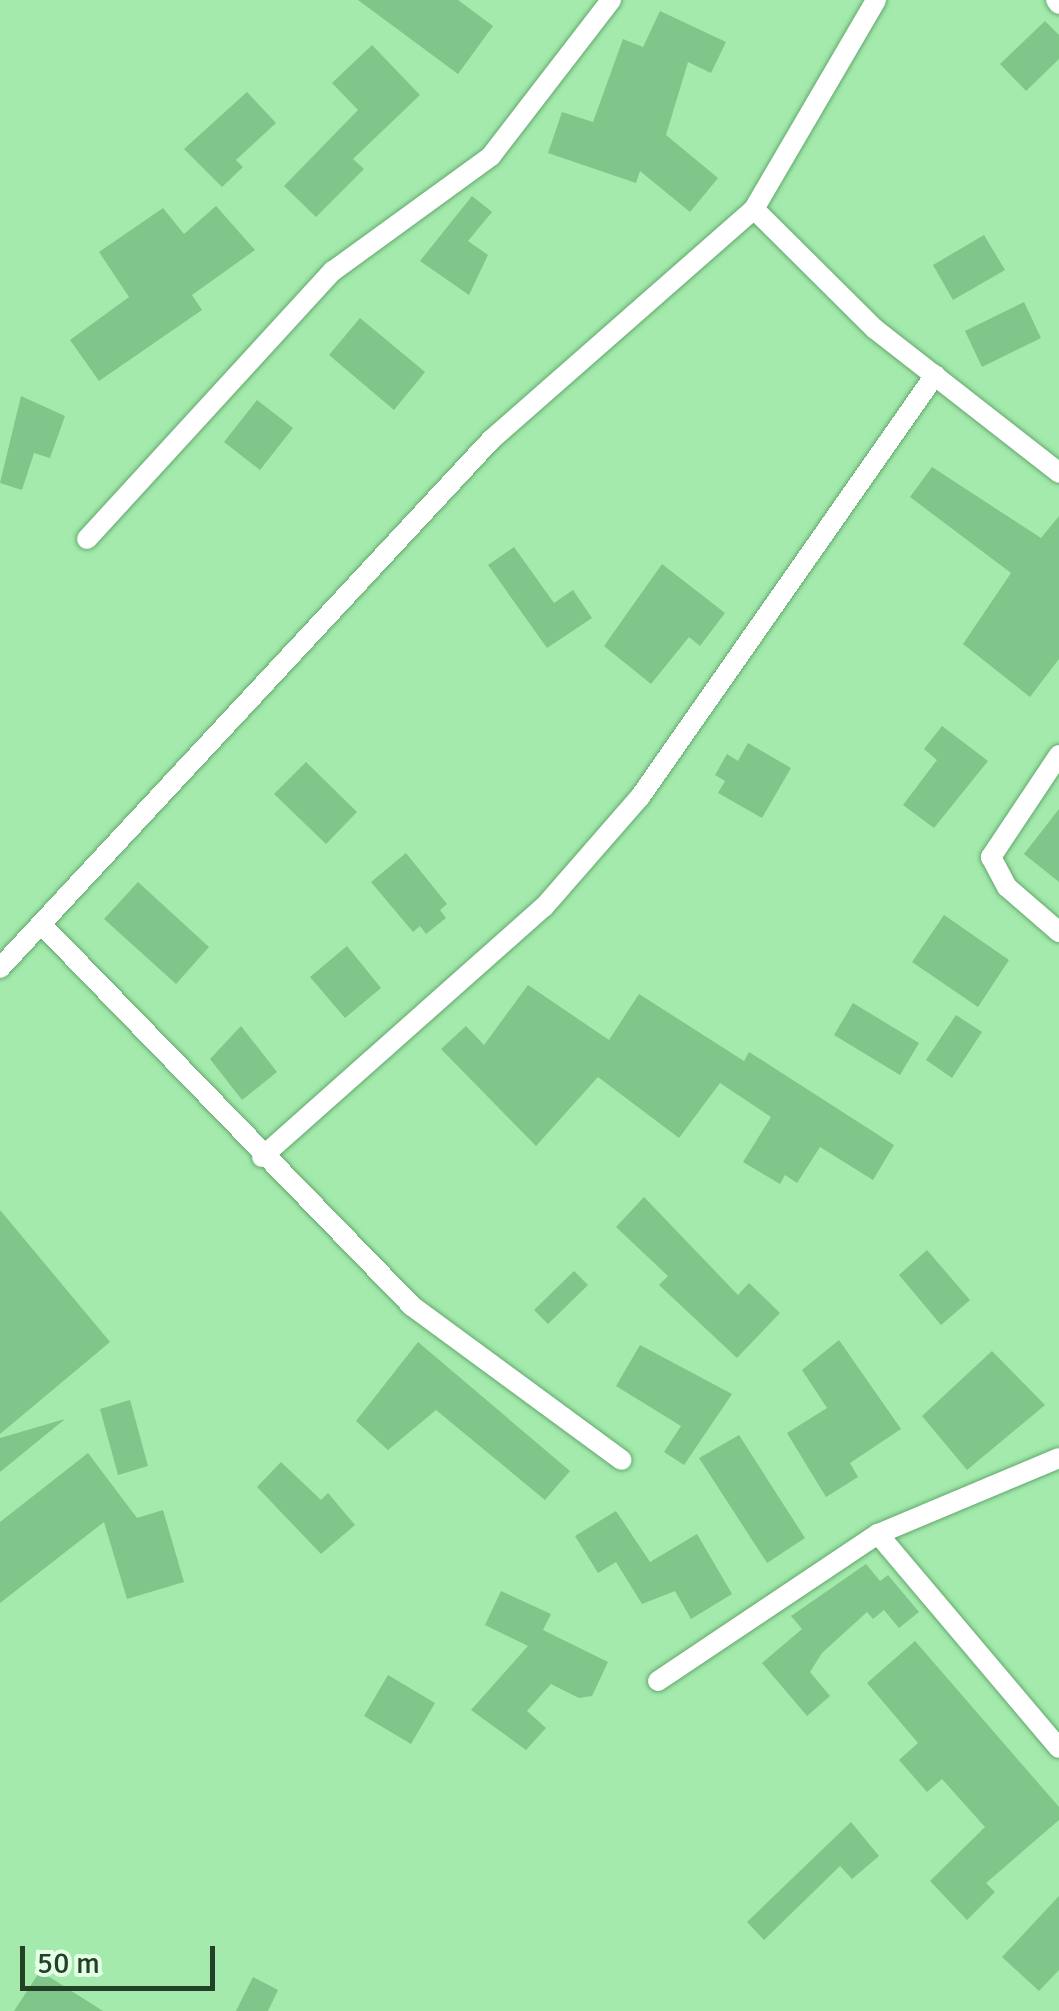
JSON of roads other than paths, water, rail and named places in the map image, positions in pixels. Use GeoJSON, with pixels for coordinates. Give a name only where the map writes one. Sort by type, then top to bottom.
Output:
{"type":"FeatureCollection","features":[{"type":"Feature","properties":{"kind":"street"},"geometry":{"type":"LineString","coordinates":[[0,968],[43,926],[263,676],[491,440],[754,209],[876,0]]}},
{"type":"Feature","properties":{"kind":"street"},"geometry":{"type":"LineString","coordinates":[[87,540],[333,272],[491,156],[604,2]]}},
{"type":"Feature","properties":{"kind":"street"},"geometry":{"type":"LineString","coordinates":[[754,209],[875,329],[1059,473]]}},
{"type":"Feature","properties":{"kind":"street"},"geometry":{"type":"LineString","coordinates":[[262,1157],[544,908],[628,810],[935,375]]}},
{"type":"Feature","properties":{"kind":"street"},"geometry":{"type":"LineString","coordinates":[[1059,755],[992,856],[1006,887],[1059,932]]}},
{"type":"Feature","properties":{"kind":"street"},"geometry":{"type":"LineString","coordinates":[[43,926],[262,1157],[412,1306],[622,1460]]}},
{"type":"Feature","properties":{"kind":"street"},"geometry":{"type":"LineString","coordinates":[[658,1681],[878,1534],[1059,1458]]}},
{"type":"Feature","properties":{"kind":"street"},"geometry":{"type":"LineString","coordinates":[[878,1534],[1059,1748]]}}]}
